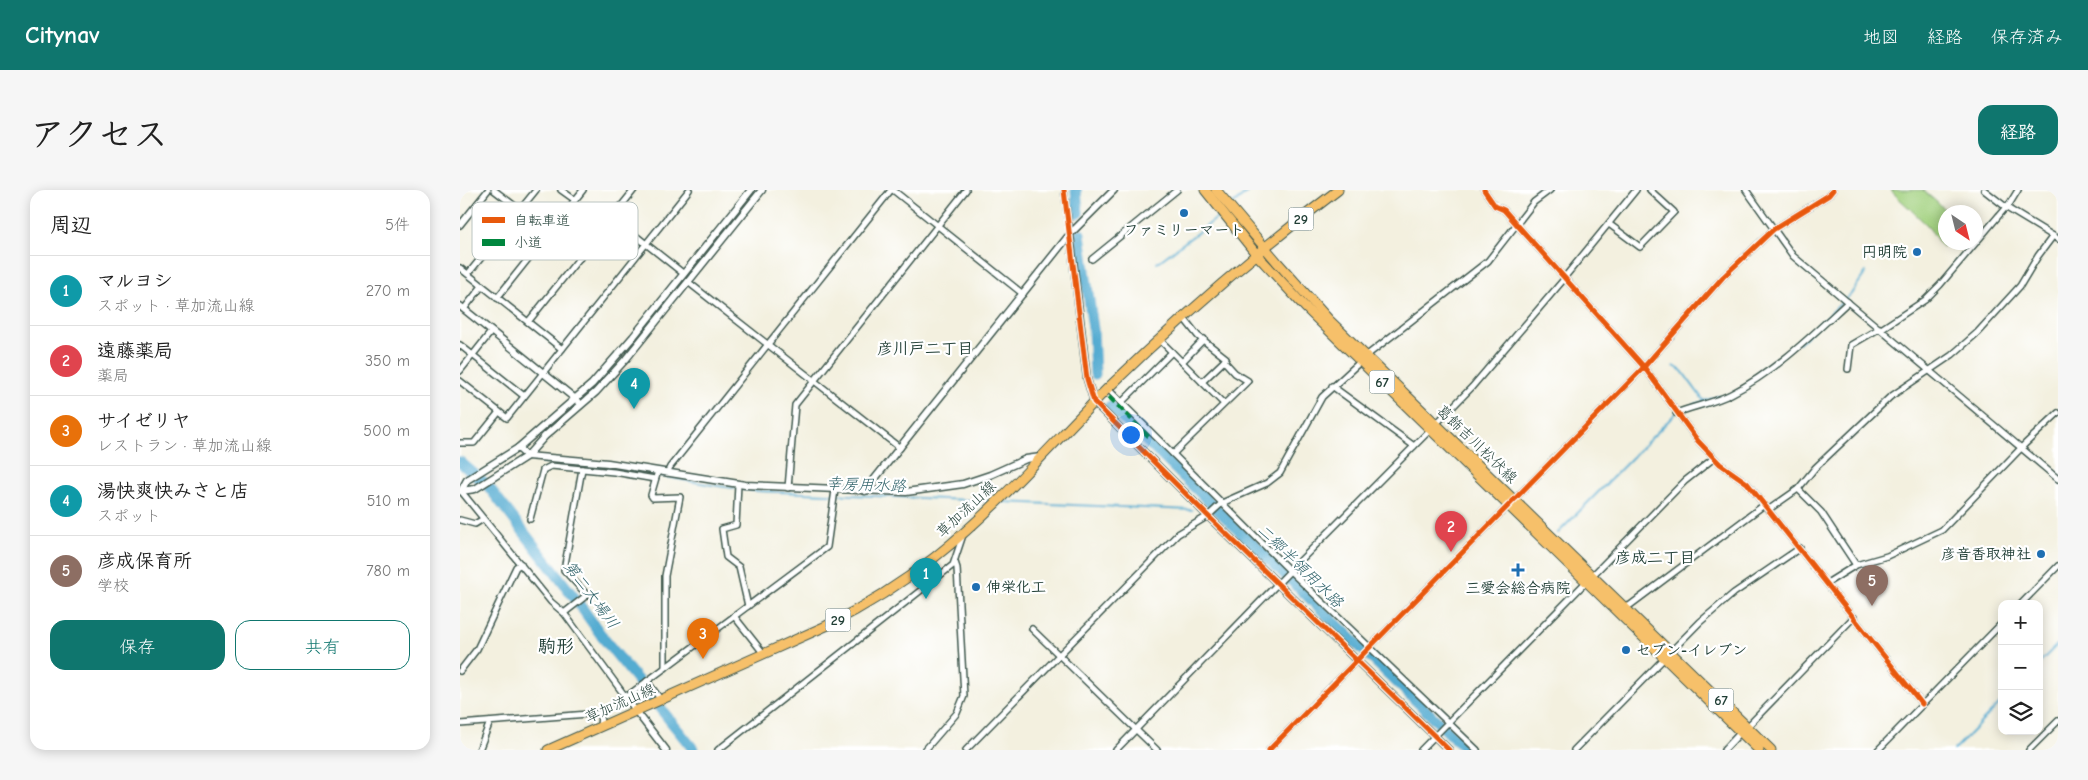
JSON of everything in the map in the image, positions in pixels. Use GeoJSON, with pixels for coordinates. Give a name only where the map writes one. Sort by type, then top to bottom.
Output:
{"type":"FeatureCollection","features":[{"type":"Feature","properties":{"kind":"main road","name":"葛飾吉川松伏線"},"geometry":{"type":"LineString","coordinates":[[1205,190],[1258,255],[1305,307],[1363,359],[1433,427],[1515,500],[1589,579],[1744,730],[1771,750]]}},
{"type":"Feature","properties":{"kind":"main road","name":"葛飾吉川松伏線"},"geometry":{"type":"LineString","coordinates":[[1216,190],[1363,359]]}},
{"type":"Feature","properties":{"kind":"main road","name":"草加流山線"},"geometry":{"type":"LineString","coordinates":[[548,750],[826,626],[872,601],[928,562],[964,532],[1094,402],[1183,317],[1338,190]]}},
{"type":"Feature","properties":{"kind":"main road","name":"葛飾吉川松伏線"},"geometry":{"type":"LineString","coordinates":[[1433,427],[1508,507],[1625,609],[1668,655]]}},
{"type":"Feature","properties":{"kind":"main road","name":"葛飾吉川松伏線"},"geometry":{"type":"LineString","coordinates":[[1744,730],[1759,750]]}},
{"type":"Feature","properties":{"kind":"street"},"geometry":{"type":"LineString","coordinates":[[478,202],[488,190]]}},
{"type":"Feature","properties":{"kind":"street"},"geometry":{"type":"LineString","coordinates":[[494,190],[510,202]]}},
{"type":"Feature","properties":{"kind":"street"},"geometry":{"type":"LineString","coordinates":[[526,202],[536,190]]}},
{"type":"Feature","properties":{"kind":"street"},"geometry":{"type":"LineString","coordinates":[[561,190],[575,200],[583,190]]}},
{"type":"Feature","properties":{"kind":"street"},"geometry":{"type":"LineString","coordinates":[[624,202],[634,190]]}},
{"type":"Feature","properties":{"kind":"street"},"geometry":{"type":"LineString","coordinates":[[638,254],[689,190]]}},
{"type":"Feature","properties":{"kind":"street"},"geometry":{"type":"LineString","coordinates":[[460,490],[467,480],[518,448],[576,399],[611,364],[751,190]]}},
{"type":"Feature","properties":{"kind":"street"},"geometry":{"type":"LineString","coordinates":[[460,490],[475,489],[527,456],[545,436],[583,404],[626,359],[762,190]]}},
{"type":"Feature","properties":{"kind":"street"},"geometry":{"type":"LineString","coordinates":[[668,472],[670,466],[892,190],[1022,294]]}},
{"type":"Feature","properties":{"kind":"street"},"geometry":{"type":"LineString","coordinates":[[788,488],[795,405],[966,190]]}},
{"type":"Feature","properties":{"kind":"street"},"geometry":{"type":"LineString","coordinates":[[1064,190],[1087,379],[1094,402],[1208,516],[1450,750]]}},
{"type":"Feature","properties":{"kind":"street"},"geometry":{"type":"LineString","coordinates":[[866,491],[1070,234],[1114,190]]}},
{"type":"Feature","properties":{"kind":"street"},"geometry":{"type":"LineString","coordinates":[[1092,259],[1177,190]]}},
{"type":"Feature","properties":{"kind":"street"},"geometry":{"type":"LineString","coordinates":[[1484,190],[1495,206],[1504,210],[1644,367],[1676,413],[1714,458],[1747,483],[1922,704]]}},
{"type":"Feature","properties":{"kind":"street"},"geometry":{"type":"LineString","coordinates":[[966,750],[1178,534],[1208,516],[1222,503],[1267,484],[1280,473],[1322,397],[1332,386],[1363,359],[1488,261],[1534,202],[1550,190]]}},
{"type":"Feature","properties":{"kind":"street"},"geometry":{"type":"LineString","coordinates":[[1116,750],[1472,387],[1636,190]]}},
{"type":"Feature","properties":{"kind":"street"},"geometry":{"type":"LineString","coordinates":[[1609,224],[1640,247],[1674,212],[1650,190]]}},
{"type":"Feature","properties":{"kind":"street"},"geometry":{"type":"LineString","coordinates":[[1746,190],[1793,256],[2058,480]]}},
{"type":"Feature","properties":{"kind":"street"},"geometry":{"type":"LineString","coordinates":[[1269,750],[1644,367],[1724,277],[1774,229],[1829,195],[1833,190]]}},
{"type":"Feature","properties":{"kind":"street"},"geometry":{"type":"LineString","coordinates":[[1625,609],[1766,508],[1798,489],[1815,468],[1890,397],[1952,355],[1977,333],[2020,286],[2038,256],[2056,238],[2006,208],[1984,190]]}},
{"type":"Feature","properties":{"kind":"street"},"geometry":{"type":"LineString","coordinates":[[1848,369],[1851,345],[1925,300],[2006,208],[2018,190]]}},
{"type":"Feature","properties":{"kind":"street"},"geometry":{"type":"LineString","coordinates":[[460,225],[472,210]]}},
{"type":"Feature","properties":{"kind":"street"},"geometry":{"type":"LineString","coordinates":[[638,238],[684,274]]}},
{"type":"Feature","properties":{"kind":"street"},"geometry":{"type":"LineString","coordinates":[[468,274],[479,260]]}},
{"type":"Feature","properties":{"kind":"street"},"geometry":{"type":"LineString","coordinates":[[497,298],[528,260]]}},
{"type":"Feature","properties":{"kind":"street"},"geometry":{"type":"LineString","coordinates":[[528,322],[578,260]]}},
{"type":"Feature","properties":{"kind":"street"},"geometry":{"type":"LineString","coordinates":[[460,381],[507,418],[633,260]]}},
{"type":"Feature","properties":{"kind":"street"},"geometry":{"type":"LineString","coordinates":[[460,268],[562,349]]}},
{"type":"Feature","properties":{"kind":"street"},"geometry":{"type":"LineString","coordinates":[[688,282],[813,382],[900,448]]}},
{"type":"Feature","properties":{"kind":"street"},"geometry":{"type":"LineString","coordinates":[[482,286],[462,308],[583,404]]}},
{"type":"Feature","properties":{"kind":"street"},"geometry":{"type":"LineString","coordinates":[[1676,413],[1724,397],[1749,384],[1791,355],[1848,302]]}},
{"type":"Feature","properties":{"kind":"street"},"geometry":{"type":"LineString","coordinates":[[1173,454],[1248,381],[1235,374],[1224,361],[1226,358],[1204,340],[1183,317]]}},
{"type":"Feature","properties":{"kind":"street"},"geometry":{"type":"LineString","coordinates":[[460,372],[491,332]]}},
{"type":"Feature","properties":{"kind":"street"},"geometry":{"type":"LineString","coordinates":[[1159,339],[1223,404]]}},
{"type":"Feature","properties":{"kind":"street"},"geometry":{"type":"LineString","coordinates":[[1182,362],[1204,340]]}},
{"type":"Feature","properties":{"kind":"street"},"geometry":{"type":"LineString","coordinates":[[460,345],[524,396]]}},
{"type":"Feature","properties":{"kind":"street"},"geometry":{"type":"LineString","coordinates":[[1121,403],[1172,352]]}},
{"type":"Feature","properties":{"kind":"street"},"geometry":{"type":"LineString","coordinates":[[1202,382],[1224,361]]}},
{"type":"Feature","properties":{"kind":"street"},"geometry":{"type":"LineString","coordinates":[[1332,386],[1414,446]]}},
{"type":"Feature","properties":{"kind":"street"},"geometry":{"type":"LineString","coordinates":[[1108,389],[1222,503],[1287,574],[1370,648],[1445,726],[1477,750]]}},
{"type":"Feature","properties":{"kind":"street"},"geometry":{"type":"LineString","coordinates":[[460,443],[474,443],[499,412]]}},
{"type":"Feature","properties":{"kind":"street"},"geometry":{"type":"LineString","coordinates":[[1827,583],[1856,564],[1887,556],[1942,530],[2021,448],[2058,413]]}},
{"type":"Feature","properties":{"kind":"street"},"geometry":{"type":"LineString","coordinates":[[518,448],[527,456],[608,463],[738,484],[788,488],[906,492],[963,484],[990,475],[1026,459],[1040,456]]}},
{"type":"Feature","properties":{"kind":"street"},"geometry":{"type":"LineString","coordinates":[[1421,750],[1685,481],[1714,458]]}},
{"type":"Feature","properties":{"kind":"street"},"geometry":{"type":"LineString","coordinates":[[530,519],[543,470],[551,466],[655,479]]}},
{"type":"Feature","properties":{"kind":"street"},"geometry":{"type":"LineString","coordinates":[[564,613],[587,595],[564,570],[582,469]]}},
{"type":"Feature","properties":{"kind":"street"},"geometry":{"type":"LineString","coordinates":[[658,471],[651,495],[654,498],[680,497],[665,576],[665,668]]}},
{"type":"Feature","properties":{"kind":"street"},"geometry":{"type":"LineString","coordinates":[[738,484],[736,525],[722,529],[726,557],[739,568],[748,606]]}},
{"type":"Feature","properties":{"kind":"street"},"geometry":{"type":"LineString","coordinates":[[1798,489],[1821,512],[1856,564]]}},
{"type":"Feature","properties":{"kind":"street"},"geometry":{"type":"LineString","coordinates":[[460,490],[551,602],[564,613],[666,750]]}},
{"type":"Feature","properties":{"kind":"street"},"geometry":{"type":"LineString","coordinates":[[626,697],[827,547],[835,490]]}},
{"type":"Feature","properties":{"kind":"street"},"geometry":{"type":"LineString","coordinates":[[460,520],[475,524],[483,519]]}},
{"type":"Feature","properties":{"kind":"street"},"geometry":{"type":"LineString","coordinates":[[718,750],[955,562],[964,532]]}},
{"type":"Feature","properties":{"kind":"street"},"geometry":{"type":"LineString","coordinates":[[1574,750],[1700,622],[1734,593],[1800,548]]}},
{"type":"Feature","properties":{"kind":"street"},"geometry":{"type":"LineString","coordinates":[[925,750],[957,712],[964,696],[957,568],[955,562]]}},
{"type":"Feature","properties":{"kind":"street"},"geometry":{"type":"LineString","coordinates":[[460,671],[477,649],[516,567],[521,564]]}},
{"type":"Feature","properties":{"kind":"street"},"geometry":{"type":"LineString","coordinates":[[2025,600],[2058,566]]}},
{"type":"Feature","properties":{"kind":"street"},"geometry":{"type":"LineString","coordinates":[[734,616],[764,654]]}},
{"type":"Feature","properties":{"kind":"street"},"geometry":{"type":"LineString","coordinates":[[1724,750],[1854,617]]}},
{"type":"Feature","properties":{"kind":"street"},"geometry":{"type":"LineString","coordinates":[[1878,750],[1998,627]]}},
{"type":"Feature","properties":{"kind":"street"},"geometry":{"type":"LineString","coordinates":[[1032,629],[1060,654],[1157,750]]}},
{"type":"Feature","properties":{"kind":"street"},"geometry":{"type":"LineString","coordinates":[[647,681],[661,700]]}},
{"type":"Feature","properties":{"kind":"street"},"geometry":{"type":"LineString","coordinates":[[460,724],[601,713],[600,727]]}},
{"type":"Feature","properties":{"kind":"street"},"geometry":{"type":"LineString","coordinates":[[2029,750],[2058,720]]}},
{"type":"Feature","properties":{"kind":"street"},"geometry":{"type":"LineString","coordinates":[[480,750],[490,722]]}},
{"type":"Feature","properties":{"kind":"green space"},"geometry":{"type":"Polygon","coordinates":[[[1890,190],[1923,190],[1940,205],[1938,205],[1938,241],[1927,225],[1890,190]]]}},
{"type":"Feature","properties":{"kind":"waterway","name":"二郷半領用水路"},"geometry":{"type":"LineString","coordinates":[[1076,190],[1078,213]]}},
{"type":"Feature","properties":{"kind":"waterway"},"geometry":{"type":"LineString","coordinates":[[1232,205],[1250,190]]}},
{"type":"Feature","properties":{"kind":"waterway"},"geometry":{"type":"LineString","coordinates":[[1157,263],[1221,215]]}},
{"type":"Feature","properties":{"kind":"waterway","name":"二郷半領用水路"},"geometry":{"type":"LineString","coordinates":[[1080,234],[1093,329],[1095,374]]}},
{"type":"Feature","properties":{"kind":"waterway"},"geometry":{"type":"LineString","coordinates":[[1799,343],[1851,294],[1866,272]]}},
{"type":"Feature","properties":{"kind":"waterway"},"geometry":{"type":"LineString","coordinates":[[1674,366],[1682,371],[1704,401]]}},
{"type":"Feature","properties":{"kind":"waterway"},"geometry":{"type":"LineString","coordinates":[[1693,405],[1719,396]]}},
{"type":"Feature","properties":{"kind":"waterway","name":"二郷半領用水路"},"geometry":{"type":"LineString","coordinates":[[1110,406],[1467,750]]}},
{"type":"Feature","properties":{"kind":"waterway"},"geometry":{"type":"LineString","coordinates":[[1558,533],[1676,413]]}},
{"type":"Feature","properties":{"kind":"waterway","name":"第二大場川"},"geometry":{"type":"LineString","coordinates":[[460,462],[488,486],[604,639],[694,750]]}},
{"type":"Feature","properties":{"kind":"waterway","name":"幸房用水路"},"geometry":{"type":"LineString","coordinates":[[541,462],[614,468],[756,491],[992,501]]}},
{"type":"Feature","properties":{"kind":"waterway","name":"幸房用水路"},"geometry":{"type":"LineString","coordinates":[[1002,502],[1192,510]]}},
{"type":"Feature","properties":{"kind":"waterway"},"geometry":{"type":"LineString","coordinates":[[2043,659],[2058,644]]}},
{"type":"Feature","properties":{"kind":"waterway"},"geometry":{"type":"LineString","coordinates":[[1954,750],[1998,705]]}},
{"type":"Feature","properties":{"kind":"marked path"},"geometry":{"type":"LineString","coordinates":[[1109,397],[1149,437]]}},
{"type":"Feature","properties":{"kind":"cycle path"},"geometry":{"type":"LineString","coordinates":[[1064,190],[1087,379],[1094,402],[1208,516],[1449,750]]}},
{"type":"Feature","properties":{"kind":"cycle path"},"geometry":{"type":"LineString","coordinates":[[1484,190],[1495,206],[1504,210],[1644,367],[1698,441],[1720,464],[1747,483],[1922,704]]}},
{"type":"Feature","properties":{"kind":"cycle path"},"geometry":{"type":"LineString","coordinates":[[1269,750],[1644,367],[1723,277],[1774,229],[1829,195],[1833,190]]}},
{"type":"Feature","properties":{"kind":"place","name":"ファミリーマート"},"geometry":{"type":"Point","coordinates":[1184,213]}},
{"type":"Feature","properties":{"kind":"place","name":"円明院"},"geometry":{"type":"Point","coordinates":[1917,252]}},
{"type":"Feature","properties":{"kind":"place","name":"湯快爽快みさと店"},"geometry":{"type":"Point","coordinates":[634,409]}},
{"type":"Feature","properties":{"kind":"place","name":"遠藤薬局"},"geometry":{"type":"Point","coordinates":[1451,552]}},
{"type":"Feature","properties":{"kind":"place","name":"彦音香取神社"},"geometry":{"type":"Point","coordinates":[2041,554]}},
{"type":"Feature","properties":{"kind":"place","name":"三愛会総合病院"},"geometry":{"type":"Point","coordinates":[1518,570]}},
{"type":"Feature","properties":{"kind":"place","name":"伸栄化工"},"geometry":{"type":"Point","coordinates":[976,587]}},
{"type":"Feature","properties":{"kind":"place","name":"マルヨシ"},"geometry":{"type":"Point","coordinates":[926,599]}},
{"type":"Feature","properties":{"kind":"place","name":"彦成保育所"},"geometry":{"type":"Point","coordinates":[1872,606]}},
{"type":"Feature","properties":{"kind":"place","name":"セブン-イレブン"},"geometry":{"type":"Point","coordinates":[1626,650]}},
{"type":"Feature","properties":{"kind":"place","name":"サイゼリヤ"},"geometry":{"type":"Point","coordinates":[703,659]}},
{"type":"Feature","properties":{"kind":"district","name":"彦川戸二丁目"},"geometry":{"type":"Point","coordinates":[925,349]}},
{"type":"Feature","properties":{"kind":"district","name":"彦成二丁目"},"geometry":{"type":"Point","coordinates":[1655,558]}},
{"type":"Feature","properties":{"kind":"district","name":"駒形"},"geometry":{"type":"Point","coordinates":[556,646]}}]}
